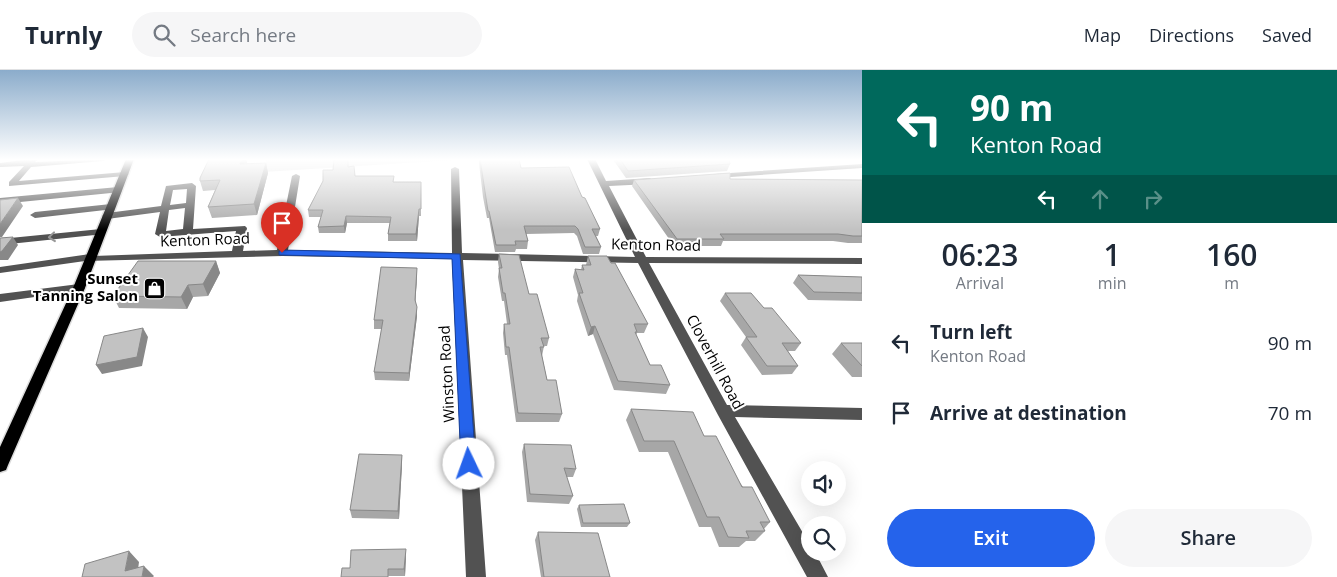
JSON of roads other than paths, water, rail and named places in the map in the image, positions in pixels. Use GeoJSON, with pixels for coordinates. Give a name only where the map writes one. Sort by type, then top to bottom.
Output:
{"type":"FeatureCollection","features":[{"type":"Feature","properties":{"kind":"main road"},"geometry":{"type":"LineString","coordinates":[[0,465],[79,288],[89,258],[121,183]]}},
{"type":"Feature","properties":{"kind":"street"},"geometry":{"type":"LineString","coordinates":[[13,183],[12,184],[27,183]]}},
{"type":"Feature","properties":{"kind":"street"},"geometry":{"type":"LineString","coordinates":[[282,253],[295,183]]}},
{"type":"Feature","properties":{"kind":"street","name":"Winston Road"},"geometry":{"type":"LineString","coordinates":[[455,183],[457,256],[476,577]]}},
{"type":"Feature","properties":{"kind":"street"},"geometry":{"type":"LineString","coordinates":[[605,184],[622,183]]}},
{"type":"Feature","properties":{"kind":"street","name":"Cloverhill Road"},"geometry":{"type":"LineString","coordinates":[[605,184],[642,260],[723,411],[818,577]]}},
{"type":"Feature","properties":{"kind":"street"},"geometry":{"type":"LineString","coordinates":[[188,232],[192,186],[169,188],[160,234],[188,232],[242,228],[236,254]]}},
{"type":"Feature","properties":{"kind":"street"},"geometry":{"type":"LineString","coordinates":[[0,201],[118,190]]}},
{"type":"Feature","properties":{"kind":"street"},"geometry":{"type":"LineString","coordinates":[[47,197],[35,214],[190,206]]}},
{"type":"Feature","properties":{"kind":"street"},"geometry":{"type":"LineString","coordinates":[[0,242],[100,232]]}},
{"type":"Feature","properties":{"kind":"street","name":"Kenton Road"},"geometry":{"type":"LineString","coordinates":[[0,270],[89,258],[282,253],[642,260],[862,261]]}},
{"type":"Feature","properties":{"kind":"street"},"geometry":{"type":"LineString","coordinates":[[0,298],[79,288]]}},
{"type":"Feature","properties":{"kind":"street"},"geometry":{"type":"LineString","coordinates":[[723,411],[862,414]]}},
{"type":"Feature","properties":{"kind":"place","name":"Sunset Tanning Salon"},"geometry":{"type":"Point","coordinates":[154,288]}}]}
